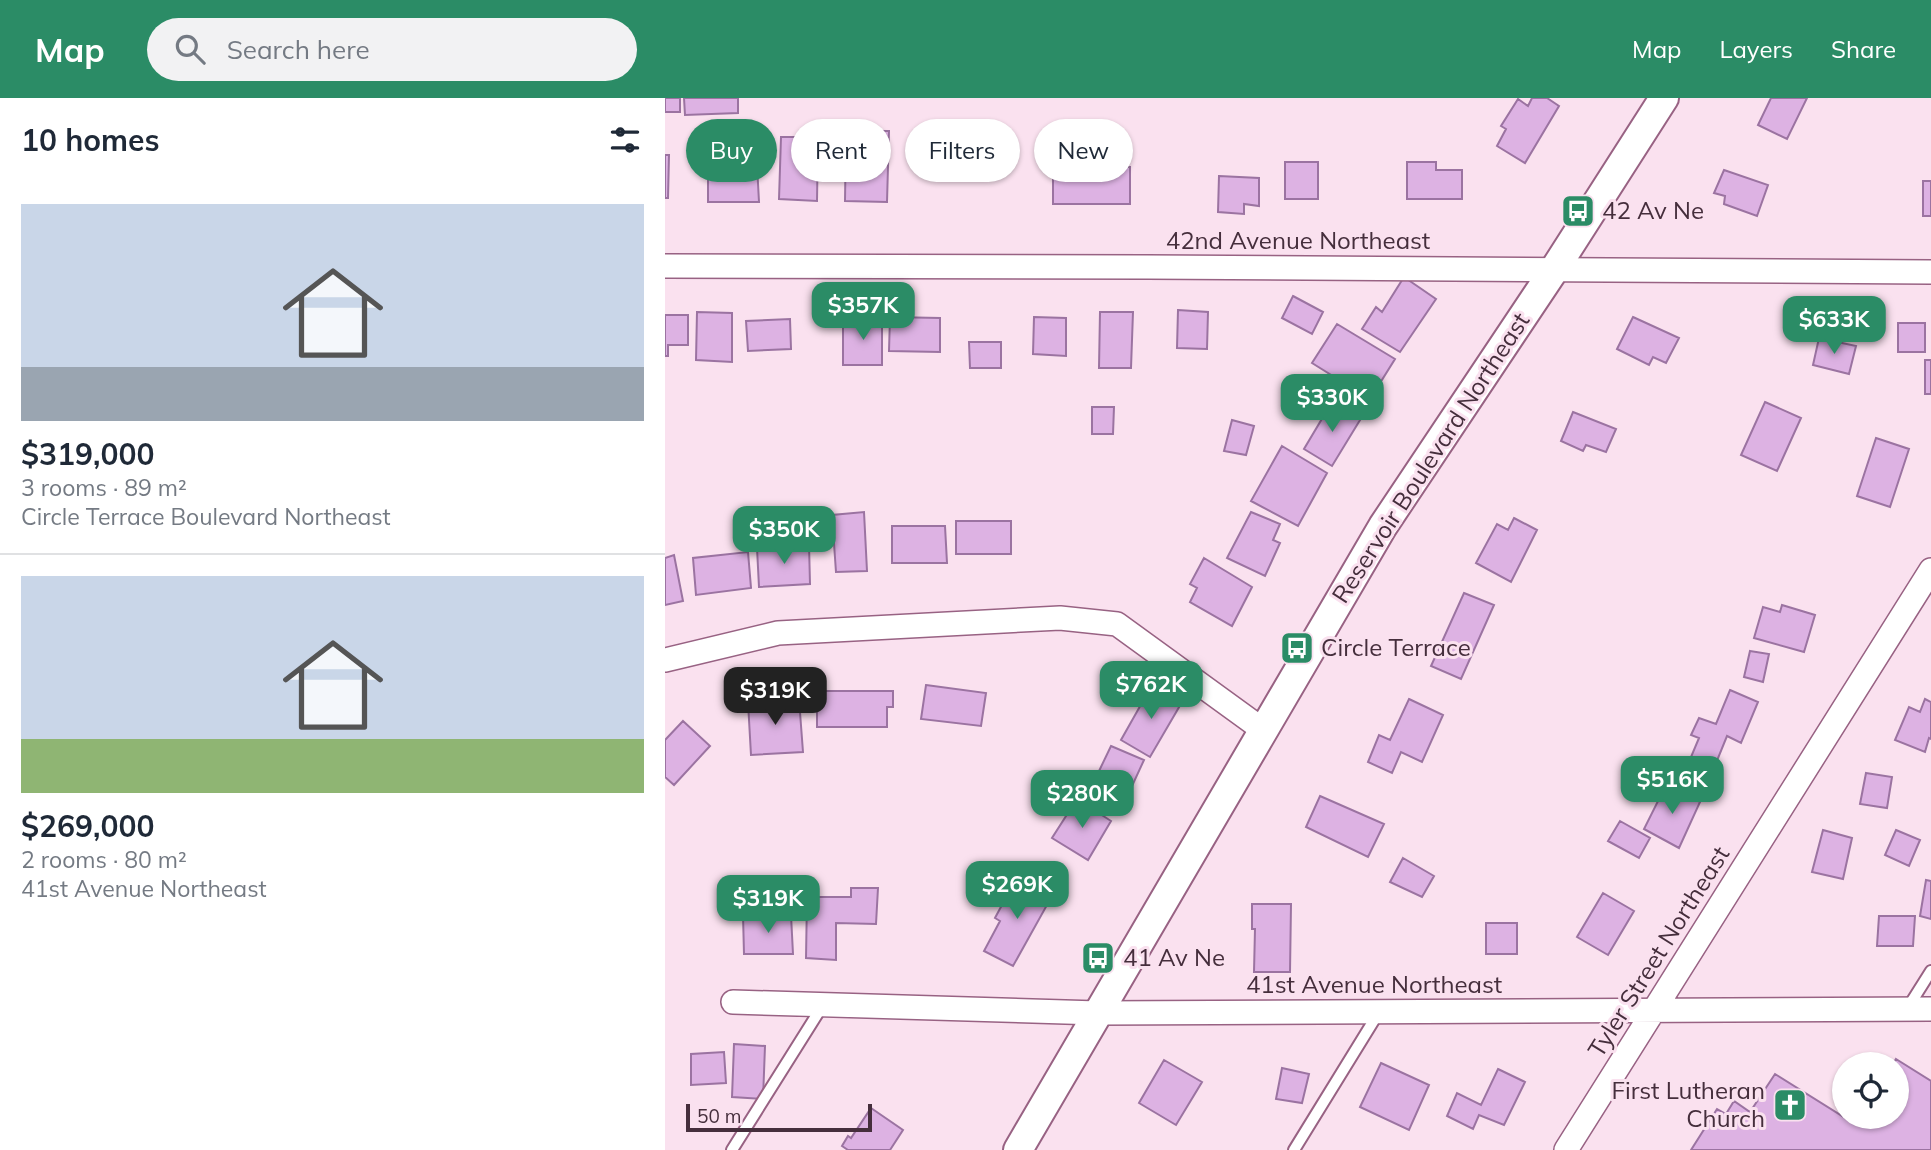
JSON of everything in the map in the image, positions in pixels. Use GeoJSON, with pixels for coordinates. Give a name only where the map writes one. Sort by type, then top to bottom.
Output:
{"type":"FeatureCollection","features":[{"type":"Feature","properties":{"kind":"street","name":"Reservoir Boulevard Northeast"},"geometry":{"type":"LineString","coordinates":[[1018,1150],[1383,526],[1664,98]]}},
{"type":"Feature","properties":{"kind":"street","name":"42nd Avenue Northeast"},"geometry":{"type":"LineString","coordinates":[[665,266],[1931,272]]}},
{"type":"Feature","properties":{"kind":"street","name":"Tyler Street Northeast"},"geometry":{"type":"LineString","coordinates":[[1566,1150],[1931,569]]}},
{"type":"Feature","properties":{"kind":"street"},"geometry":{"type":"LineString","coordinates":[[665,660],[778,633],[1060,618],[1117,624],[1263,730]]}},
{"type":"Feature","properties":{"kind":"street","name":"41st Avenue Northeast"},"geometry":{"type":"LineString","coordinates":[[733,1002],[1098,1013],[1931,1009]]}},
{"type":"Feature","properties":{"kind":"lane"},"geometry":{"type":"LineString","coordinates":[[1907,1009],[1931,971]]}},
{"type":"Feature","properties":{"kind":"lane"},"geometry":{"type":"LineString","coordinates":[[732,1150],[823,1005]]}},
{"type":"Feature","properties":{"kind":"lane"},"geometry":{"type":"LineString","coordinates":[[1294,1150],[1379,1011]]}},
{"type":"Feature","properties":{"kind":"building"},"geometry":{"type":"Polygon","coordinates":[[[665,98],[680,98],[680,112],[665,112],[665,98]]]}},
{"type":"Feature","properties":{"kind":"building"},"geometry":{"type":"Polygon","coordinates":[[[684,98],[738,98],[738,113],[685,115],[684,98]]]}},
{"type":"Feature","properties":{"kind":"building"},"geometry":{"type":"Polygon","coordinates":[[[1532,98],[1547,98],[1559,106],[1525,163],[1497,146],[1506,129],[1501,126],[1518,99],[1528,106],[1532,98]]]}},
{"type":"Feature","properties":{"kind":"building"},"geometry":{"type":"Polygon","coordinates":[[[1771,98],[1807,98],[1787,139],[1758,125],[1771,98]]]}},
{"type":"Feature","properties":{"kind":"building"},"geometry":{"type":"Polygon","coordinates":[[[781,137],[791,137],[791,182],[817,182],[817,201],[779,199],[781,137]]]}},
{"type":"Feature","properties":{"kind":"building"},"geometry":{"type":"Polygon","coordinates":[[[665,155],[669,155],[668,198],[665,198],[665,155]]]}},
{"type":"Feature","properties":{"kind":"building"},"geometry":{"type":"Polygon","coordinates":[[[1285,162],[1318,162],[1318,199],[1285,199],[1285,162]]]}},
{"type":"Feature","properties":{"kind":"building"},"geometry":{"type":"Polygon","coordinates":[[[1407,162],[1436,162],[1436,170],[1462,170],[1462,199],[1407,199],[1407,162]]]}},
{"type":"Feature","properties":{"kind":"building"},"geometry":{"type":"Polygon","coordinates":[[[1724,170],[1768,185],[1757,216],[1724,204],[1725,196],[1714,193],[1724,170]]]}},
{"type":"Feature","properties":{"kind":"building"},"geometry":{"type":"Polygon","coordinates":[[[1219,176],[1259,178],[1259,206],[1244,204],[1244,214],[1218,212],[1219,176]]]}},
{"type":"Feature","properties":{"kind":"building"},"geometry":{"type":"Polygon","coordinates":[[[1923,181],[1931,181],[1931,216],[1923,216],[1923,181]]]}},
{"type":"Feature","properties":{"kind":"building"},"geometry":{"type":"Polygon","coordinates":[[[708,182],[758,182],[759,202],[708,202],[708,182]]]}},
{"type":"Feature","properties":{"kind":"building"},"geometry":{"type":"Polygon","coordinates":[[[845,182],[888,182],[887,202],[845,201],[845,182]]]}},
{"type":"Feature","properties":{"kind":"building"},"geometry":{"type":"Polygon","coordinates":[[[1053,182],[1130,182],[1130,204],[1053,204],[1053,182]]]}},
{"type":"Feature","properties":{"kind":"building"},"geometry":{"type":"Polygon","coordinates":[[[1404,277],[1436,299],[1400,352],[1362,329],[1376,307],[1382,312],[1404,277]]]}},
{"type":"Feature","properties":{"kind":"building"},"geometry":{"type":"Polygon","coordinates":[[[1293,296],[1323,312],[1312,334],[1282,318],[1293,296]]]}},
{"type":"Feature","properties":{"kind":"building"},"geometry":{"type":"Polygon","coordinates":[[[1178,310],[1208,312],[1207,349],[1177,348],[1178,310]]]}},
{"type":"Feature","properties":{"kind":"building"},"geometry":{"type":"Polygon","coordinates":[[[697,312],[732,313],[732,362],[696,360],[697,312]]]}},
{"type":"Feature","properties":{"kind":"building"},"geometry":{"type":"Polygon","coordinates":[[[1100,312],[1133,312],[1131,368],[1099,368],[1100,312]]]}},
{"type":"Feature","properties":{"kind":"building"},"geometry":{"type":"Polygon","coordinates":[[[665,315],[688,315],[688,345],[668,345],[668,356],[665,356],[665,315]]]}},
{"type":"Feature","properties":{"kind":"building"},"geometry":{"type":"Polygon","coordinates":[[[890,317],[940,318],[940,352],[889,351],[890,317]]]}},
{"type":"Feature","properties":{"kind":"building"},"geometry":{"type":"Polygon","coordinates":[[[1034,317],[1066,318],[1066,356],[1033,354],[1034,317]]]}},
{"type":"Feature","properties":{"kind":"building"},"geometry":{"type":"Polygon","coordinates":[[[1633,317],[1679,338],[1666,363],[1653,357],[1649,365],[1617,349],[1633,317]]]}},
{"type":"Feature","properties":{"kind":"building"},"geometry":{"type":"Polygon","coordinates":[[[790,319],[791,349],[748,351],[746,321],[790,319]]]}},
{"type":"Feature","properties":{"kind":"building"},"geometry":{"type":"Polygon","coordinates":[[[843,319],[882,319],[882,365],[843,365],[843,319]]]}},
{"type":"Feature","properties":{"kind":"building"},"geometry":{"type":"Polygon","coordinates":[[[1898,323],[1925,323],[1925,352],[1898,352],[1898,323]]]}},
{"type":"Feature","properties":{"kind":"building"},"geometry":{"type":"Polygon","coordinates":[[[1337,324],[1395,359],[1370,399],[1312,363],[1337,324]]]}},
{"type":"Feature","properties":{"kind":"building"},"geometry":{"type":"Polygon","coordinates":[[[1819,338],[1856,346],[1849,374],[1813,365],[1819,338]]]}},
{"type":"Feature","properties":{"kind":"building"},"geometry":{"type":"Polygon","coordinates":[[[969,342],[1001,342],[1001,368],[970,368],[969,342]]]}},
{"type":"Feature","properties":{"kind":"building"},"geometry":{"type":"Polygon","coordinates":[[[1925,360],[1931,360],[1931,394],[1925,394],[1925,360]]]}},
{"type":"Feature","properties":{"kind":"building"},"geometry":{"type":"Polygon","coordinates":[[[1332,402],[1360,420],[1332,466],[1304,449],[1332,402]]]}},
{"type":"Feature","properties":{"kind":"building"},"geometry":{"type":"Polygon","coordinates":[[[1765,402],[1801,418],[1777,471],[1741,455],[1765,402]]]}},
{"type":"Feature","properties":{"kind":"building"},"geometry":{"type":"Polygon","coordinates":[[[1092,407],[1114,407],[1113,434],[1092,434],[1092,407]]]}},
{"type":"Feature","properties":{"kind":"building"},"geometry":{"type":"Polygon","coordinates":[[[1573,412],[1616,429],[1606,452],[1586,445],[1583,451],[1561,441],[1573,412]]]}},
{"type":"Feature","properties":{"kind":"building"},"geometry":{"type":"Polygon","coordinates":[[[1232,420],[1254,426],[1246,455],[1224,451],[1232,420]]]}},
{"type":"Feature","properties":{"kind":"building"},"geometry":{"type":"Polygon","coordinates":[[[1876,438],[1909,449],[1890,507],[1857,496],[1876,438]]]}},
{"type":"Feature","properties":{"kind":"building"},"geometry":{"type":"Polygon","coordinates":[[[1282,446],[1327,473],[1298,526],[1251,501],[1282,446]]]}},
{"type":"Feature","properties":{"kind":"building"},"geometry":{"type":"Polygon","coordinates":[[[864,512],[867,571],[836,572],[832,515],[864,512]]]}},
{"type":"Feature","properties":{"kind":"building"},"geometry":{"type":"Polygon","coordinates":[[[1251,512],[1280,524],[1273,540],[1280,543],[1265,576],[1227,558],[1251,512]]]}},
{"type":"Feature","properties":{"kind":"building"},"geometry":{"type":"Polygon","coordinates":[[[1514,518],[1537,530],[1511,582],[1476,563],[1497,524],[1508,530],[1514,518]]]}},
{"type":"Feature","properties":{"kind":"building"},"geometry":{"type":"Polygon","coordinates":[[[956,521],[1011,521],[1011,554],[956,554],[956,521]]]}},
{"type":"Feature","properties":{"kind":"building"},"geometry":{"type":"Polygon","coordinates":[[[892,526],[945,526],[947,563],[892,563],[892,526]]]}},
{"type":"Feature","properties":{"kind":"building"},"geometry":{"type":"Polygon","coordinates":[[[809,544],[810,584],[759,587],[757,548],[809,544]]]}},
{"type":"Feature","properties":{"kind":"building"},"geometry":{"type":"Polygon","coordinates":[[[748,552],[751,588],[696,595],[693,558],[748,552]]]}},
{"type":"Feature","properties":{"kind":"building"},"geometry":{"type":"Polygon","coordinates":[[[674,555],[683,601],[665,605],[665,558],[674,555]]]}},
{"type":"Feature","properties":{"kind":"building"},"geometry":{"type":"Polygon","coordinates":[[[1204,558],[1252,587],[1232,626],[1190,602],[1197,588],[1190,584],[1204,558]]]}},
{"type":"Feature","properties":{"kind":"building"},"geometry":{"type":"Polygon","coordinates":[[[1464,593],[1494,605],[1461,679],[1431,666],[1464,593]]]}},
{"type":"Feature","properties":{"kind":"building"},"geometry":{"type":"Polygon","coordinates":[[[1782,605],[1815,615],[1804,652],[1754,638],[1763,607],[1780,612],[1782,605]]]}},
{"type":"Feature","properties":{"kind":"building"},"geometry":{"type":"Polygon","coordinates":[[[1750,651],[1769,654],[1763,682],[1744,677],[1750,651]]]}},
{"type":"Feature","properties":{"kind":"building"},"geometry":{"type":"Polygon","coordinates":[[[926,685],[986,693],[981,726],[921,719],[926,685]]]}},
{"type":"Feature","properties":{"kind":"building"},"geometry":{"type":"Polygon","coordinates":[[[1152,685],[1182,702],[1150,757],[1121,740],[1152,685]]]}},
{"type":"Feature","properties":{"kind":"building"},"geometry":{"type":"Polygon","coordinates":[[[1730,690],[1758,702],[1741,743],[1727,736],[1714,768],[1691,757],[1699,738],[1691,735],[1699,718],[1716,724],[1730,690]]]}},
{"type":"Feature","properties":{"kind":"building"},"geometry":{"type":"Polygon","coordinates":[[[817,691],[893,691],[893,707],[887,707],[887,727],[817,727],[817,691]]]}},
{"type":"Feature","properties":{"kind":"building"},"geometry":{"type":"Polygon","coordinates":[[[799,699],[803,752],[751,755],[748,702],[799,699]]]}},
{"type":"Feature","properties":{"kind":"building"},"geometry":{"type":"Polygon","coordinates":[[[1409,699],[1443,715],[1422,762],[1401,752],[1392,773],[1368,762],[1379,735],[1390,740],[1409,699]]]}},
{"type":"Feature","properties":{"kind":"building"},"geometry":{"type":"Polygon","coordinates":[[[1925,699],[1931,702],[1931,739],[1929,738],[1925,752],[1895,740],[1909,707],[1920,712],[1925,699]]]}},
{"type":"Feature","properties":{"kind":"building"},"geometry":{"type":"Polygon","coordinates":[[[683,721],[710,746],[674,785],[665,777],[665,740],[683,721]]]}},
{"type":"Feature","properties":{"kind":"building"},"geometry":{"type":"Polygon","coordinates":[[[1111,746],[1144,760],[1121,810],[1088,794],[1111,746]]]}},
{"type":"Feature","properties":{"kind":"building"},"geometry":{"type":"Polygon","coordinates":[[[1866,773],[1892,777],[1887,808],[1860,804],[1866,773]]]}},
{"type":"Feature","properties":{"kind":"building"},"geometry":{"type":"Polygon","coordinates":[[[1666,785],[1700,802],[1679,848],[1644,829],[1666,785]]]}},
{"type":"Feature","properties":{"kind":"building"},"geometry":{"type":"Polygon","coordinates":[[[1320,796],[1384,824],[1368,857],[1306,827],[1320,796]]]}},
{"type":"Feature","properties":{"kind":"building"},"geometry":{"type":"Polygon","coordinates":[[[1077,799],[1111,821],[1088,860],[1052,838],[1077,799]]]}},
{"type":"Feature","properties":{"kind":"building"},"geometry":{"type":"Polygon","coordinates":[[[1620,821],[1650,838],[1639,858],[1608,841],[1620,821]]]}},
{"type":"Feature","properties":{"kind":"building"},"geometry":{"type":"Polygon","coordinates":[[[1823,830],[1852,838],[1843,879],[1812,872],[1823,830]]]}},
{"type":"Feature","properties":{"kind":"building"},"geometry":{"type":"Polygon","coordinates":[[[1896,830],[1920,840],[1909,866],[1885,855],[1896,830]]]}},
{"type":"Feature","properties":{"kind":"building"},"geometry":{"type":"Polygon","coordinates":[[[1403,858],[1434,876],[1422,897],[1390,882],[1403,858]]]}},
{"type":"Feature","properties":{"kind":"building"},"geometry":{"type":"Polygon","coordinates":[[[1017,877],[1052,896],[1013,966],[984,951],[1000,921],[995,918],[1017,877]]]}},
{"type":"Feature","properties":{"kind":"building"},"geometry":{"type":"Polygon","coordinates":[[[1926,880],[1931,881],[1931,919],[1920,916],[1926,880]]]}},
{"type":"Feature","properties":{"kind":"building"},"geometry":{"type":"Polygon","coordinates":[[[851,888],[878,888],[876,924],[836,923],[836,960],[806,958],[807,897],[851,897],[851,888]]]}},
{"type":"Feature","properties":{"kind":"building"},"geometry":{"type":"Polygon","coordinates":[[[1603,893],[1634,911],[1608,955],[1577,937],[1603,893]]]}},
{"type":"Feature","properties":{"kind":"building"},"geometry":{"type":"Polygon","coordinates":[[[1252,904],[1291,904],[1290,972],[1254,972],[1255,929],[1252,929],[1252,904]]]}},
{"type":"Feature","properties":{"kind":"building"},"geometry":{"type":"Polygon","coordinates":[[[743,915],[791,915],[793,954],[744,954],[743,915]]]}},
{"type":"Feature","properties":{"kind":"building"},"geometry":{"type":"Polygon","coordinates":[[[1879,916],[1915,916],[1913,946],[1877,946],[1879,916]]]}},
{"type":"Feature","properties":{"kind":"building"},"geometry":{"type":"Polygon","coordinates":[[[1486,923],[1517,923],[1517,954],[1486,954],[1486,923]]]}},
{"type":"Feature","properties":{"kind":"building"},"geometry":{"type":"Polygon","coordinates":[[[734,1044],[765,1046],[763,1099],[732,1097],[734,1044]]]}},
{"type":"Feature","properties":{"kind":"building"},"geometry":{"type":"Polygon","coordinates":[[[724,1052],[726,1083],[691,1085],[691,1054],[724,1052]]]}},
{"type":"Feature","properties":{"kind":"building"},"geometry":{"type":"Polygon","coordinates":[[[1164,1060],[1202,1082],[1176,1125],[1139,1103],[1164,1060]]]}},
{"type":"Feature","properties":{"kind":"building"},"geometry":{"type":"Polygon","coordinates":[[[1381,1063],[1429,1085],[1409,1130],[1360,1107],[1381,1063]]]}},
{"type":"Feature","properties":{"kind":"building","name":"First Lutheran Church"},"geometry":{"type":"Polygon","coordinates":[[[1909,1067],[1931,1081],[1931,1150],[1691,1150],[1717,1109],[1726,1114],[1734,1101],[1750,1112],[1775,1074],[1832,1110],[1832,1129],[1909,1129],[1909,1067]]]}},
{"type":"Feature","properties":{"kind":"building"},"geometry":{"type":"Polygon","coordinates":[[[1282,1068],[1309,1074],[1302,1103],[1276,1099],[1282,1068]]]}},
{"type":"Feature","properties":{"kind":"building"},"geometry":{"type":"Polygon","coordinates":[[[1498,1069],[1525,1082],[1504,1125],[1479,1115],[1473,1129],[1447,1116],[1457,1093],[1481,1105],[1498,1069]]]}},
{"type":"Feature","properties":{"kind":"building"},"geometry":{"type":"Polygon","coordinates":[[[871,1108],[903,1130],[890,1150],[848,1150],[842,1146],[848,1136],[851,1138],[871,1108]]]}},
{"type":"Feature","properties":{"kind":"place","name":"42 Av Ne"},"geometry":{"type":"Point","coordinates":[1578,211]}},
{"type":"Feature","properties":{"kind":"place","name":"Circle Terrace"},"geometry":{"type":"Point","coordinates":[1297,648]}},
{"type":"Feature","properties":{"kind":"place","name":"41 Av Ne"},"geometry":{"type":"Point","coordinates":[1098,958]}},
{"type":"Feature","properties":{"kind":"place","name":"First Lutheran Church"},"geometry":{"type":"Point","coordinates":[1790,1105]}}]}
